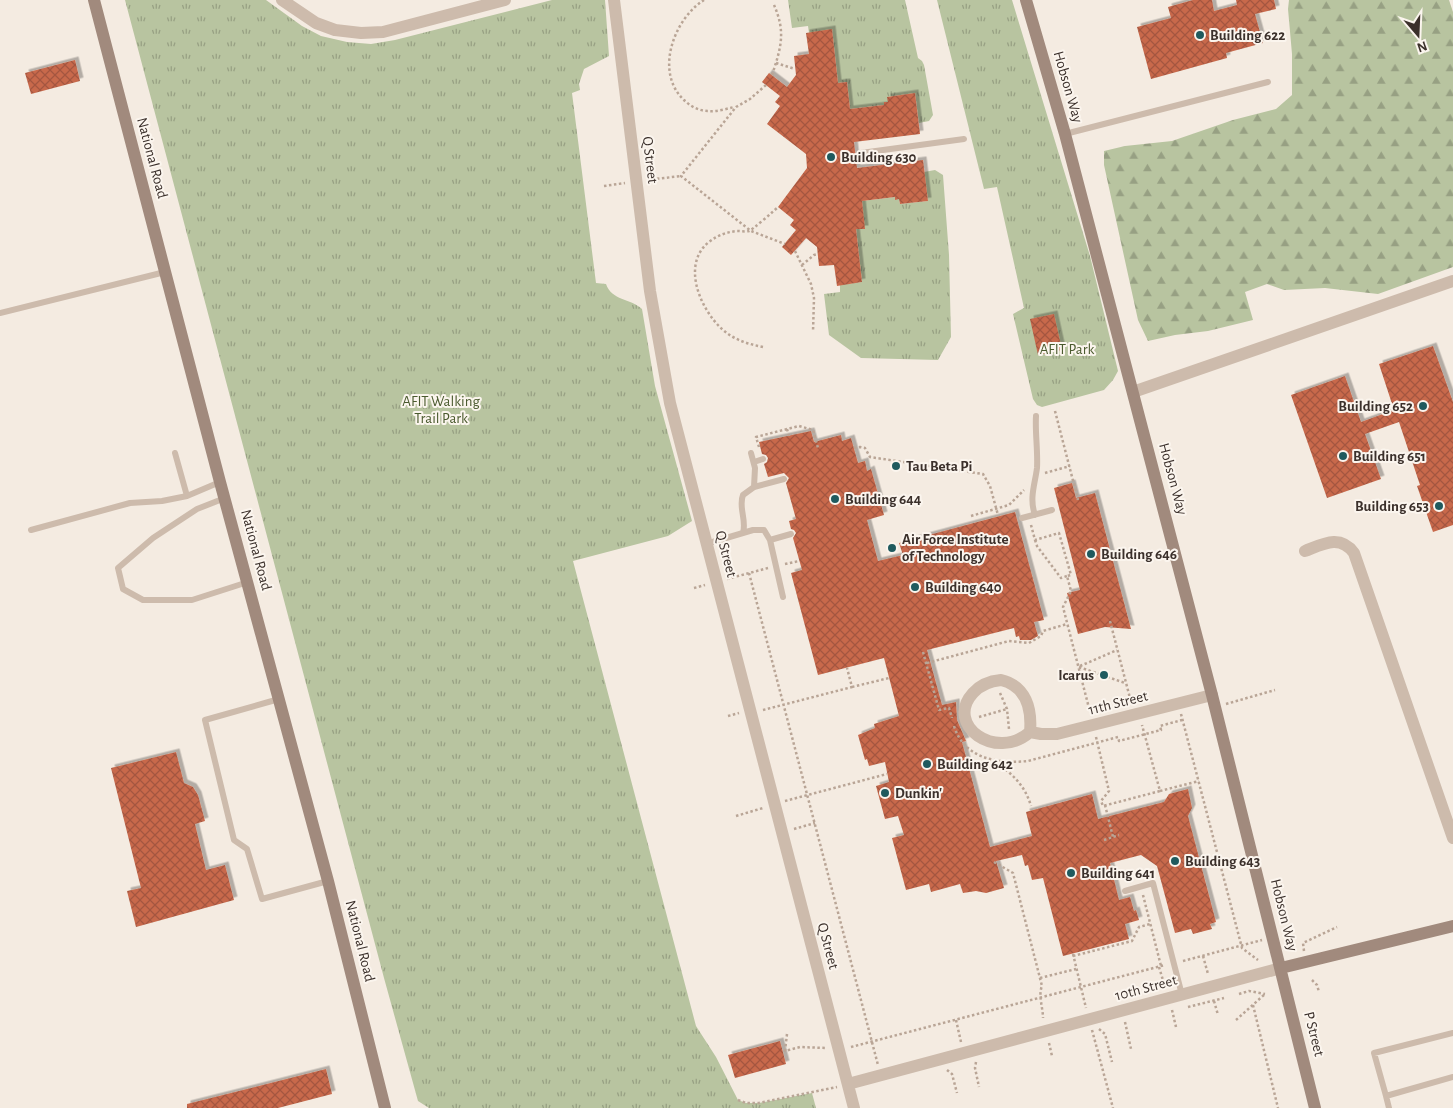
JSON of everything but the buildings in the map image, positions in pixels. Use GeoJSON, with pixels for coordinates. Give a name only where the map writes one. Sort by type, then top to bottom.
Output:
{"type":"FeatureCollection","features":[{"type":"Feature","properties":{"kind":"street","name":"National Road"},"geometry":{"type":"LineString","coordinates":[[94,0],[220,482],[328,881],[385,1108]]}},
{"type":"Feature","properties":{"kind":"street"},"geometry":{"type":"LineString","coordinates":[[282,0],[316,23],[335,30],[361,33],[383,32],[505,0]]}},
{"type":"Feature","properties":{"kind":"street","name":"Q Street"},"geometry":{"type":"LineString","coordinates":[[614,0],[655,327],[670,403],[854,1108]]}},
{"type":"Feature","properties":{"kind":"street","name":"Hobson Way"},"geometry":{"type":"LineString","coordinates":[[1026,0],[1065,134],[1133,392],[1281,968]]}},
{"type":"Feature","properties":{"kind":"street"},"geometry":{"type":"LineString","coordinates":[[1133,392],[1453,281]]}},
{"type":"Feature","properties":{"kind":"street"},"geometry":{"type":"LineString","coordinates":[[1305,551],[1339,542],[1346,544],[1354,553],[1453,838]]}},
{"type":"Feature","properties":{"kind":"street"},"geometry":{"type":"LineString","coordinates":[[995,680],[1009,682],[1023,694],[1028,702],[1030,732],[1018,741],[1004,744],[994,743],[979,737],[970,727],[966,712],[969,697],[979,687],[995,680]]}},
{"type":"Feature","properties":{"kind":"street","name":"11th Street"},"geometry":{"type":"LineString","coordinates":[[1030,732],[1057,734],[1212,695]]}},
{"type":"Feature","properties":{"kind":"street","name":"10th Street"},"geometry":{"type":"LineString","coordinates":[[848,1084],[1184,1001],[1281,968],[1453,926]]}},
{"type":"Feature","properties":{"kind":"street","name":"P Street"},"geometry":{"type":"LineString","coordinates":[[1281,968],[1315,1108]]}},
{"type":"Feature","properties":{"kind":"lane"},"geometry":{"type":"LineString","coordinates":[[1065,134],[1268,82]]}},
{"type":"Feature","properties":{"kind":"lane"},"geometry":{"type":"LineString","coordinates":[[861,153],[964,139]]}},
{"type":"Feature","properties":{"kind":"lane"},"geometry":{"type":"LineString","coordinates":[[0,313],[165,272]]}},
{"type":"Feature","properties":{"kind":"lane"},"geometry":{"type":"LineString","coordinates":[[1028,516],[1032,506],[1033,486],[1036,475],[1036,416]]}},
{"type":"Feature","properties":{"kind":"lane"},"geometry":{"type":"LineString","coordinates":[[174,453],[187,496]]}},
{"type":"Feature","properties":{"kind":"lane"},"geometry":{"type":"LineString","coordinates":[[751,453],[754,462],[754,487]]}},
{"type":"Feature","properties":{"kind":"lane"},"geometry":{"type":"LineString","coordinates":[[754,462],[763,459]]}},
{"type":"Feature","properties":{"kind":"lane"},"geometry":{"type":"LineString","coordinates":[[743,533],[745,526],[741,499],[745,492],[754,487],[784,479]]}},
{"type":"Feature","properties":{"kind":"lane"},"geometry":{"type":"LineString","coordinates":[[31,530],[130,503],[162,501],[187,496],[220,482]]}},
{"type":"Feature","properties":{"kind":"lane"},"geometry":{"type":"LineString","coordinates":[[225,498],[197,509],[153,538],[118,568],[123,589],[143,600],[192,600],[248,582]]}},
{"type":"Feature","properties":{"kind":"lane"},"geometry":{"type":"LineString","coordinates":[[1028,516],[1052,510]]}},
{"type":"Feature","properties":{"kind":"lane"},"geometry":{"type":"LineString","coordinates":[[706,544],[760,529],[768,535],[770,540],[783,597]]}},
{"type":"Feature","properties":{"kind":"lane"},"geometry":{"type":"LineString","coordinates":[[770,540],[791,534]]}},
{"type":"Feature","properties":{"kind":"lane"},"geometry":{"type":"LineString","coordinates":[[279,699],[205,720],[234,840],[247,848],[262,899],[328,881]]}},
{"type":"Feature","properties":{"kind":"lane"},"geometry":{"type":"LineString","coordinates":[[1125,891],[1153,883],[1184,1001]]}},
{"type":"Feature","properties":{"kind":"lane"},"geometry":{"type":"LineString","coordinates":[[1389,1108],[1374,1053],[1453,1033]]}},
{"type":"Feature","properties":{"kind":"lane"},"geometry":{"type":"LineString","coordinates":[[1386,1096],[1453,1077]]}},
{"type":"Feature","properties":{"kind":"path"},"geometry":{"type":"LineString","coordinates":[[704,0],[686,16],[676,33],[672,47],[669,70],[673,84],[683,99],[699,110],[718,111],[736,107],[750,99],[766,85]]}},
{"type":"Feature","properties":{"kind":"path"},"geometry":{"type":"LineString","coordinates":[[772,75],[782,38],[780,18],[774,5]]}},
{"type":"Feature","properties":{"kind":"path"},"geometry":{"type":"LineString","coordinates":[[776,62],[795,69]]}},
{"type":"Feature","properties":{"kind":"path"},"geometry":{"type":"LineString","coordinates":[[736,107],[681,176],[751,231],[785,244]]}},
{"type":"Feature","properties":{"kind":"path"},"geometry":{"type":"LineString","coordinates":[[763,347],[743,342],[722,329],[701,301],[695,277],[697,259],[709,242],[729,232],[751,231],[778,207]]}},
{"type":"Feature","properties":{"kind":"path"},"geometry":{"type":"LineString","coordinates":[[795,252],[811,284],[814,298],[812,332]]}},
{"type":"Feature","properties":{"kind":"path"},"geometry":{"type":"LineString","coordinates":[[802,265],[818,254]]}},
{"type":"Feature","properties":{"kind":"path"},"geometry":{"type":"LineString","coordinates":[[1056,411],[1078,500]]}},
{"type":"Feature","properties":{"kind":"path"},"geometry":{"type":"LineString","coordinates":[[756,437],[799,426],[813,430],[818,448]]}},
{"type":"Feature","properties":{"kind":"path"},"geometry":{"type":"LineString","coordinates":[[787,429],[789,436]]}},
{"type":"Feature","properties":{"kind":"path"},"geometry":{"type":"LineString","coordinates":[[854,448],[865,448],[870,457],[983,474],[990,486],[998,515]]}},
{"type":"Feature","properties":{"kind":"path"},"geometry":{"type":"LineString","coordinates":[[1036,475],[1070,466]]}},
{"type":"Feature","properties":{"kind":"path"},"geometry":{"type":"LineString","coordinates":[[971,516],[1009,506],[1025,488],[1033,486]]}},
{"type":"Feature","properties":{"kind":"path"},"geometry":{"type":"LineString","coordinates":[[1028,516],[1035,540],[1037,546],[1061,578],[1070,575],[1059,533],[1035,540]]}},
{"type":"Feature","properties":{"kind":"path"},"geometry":{"type":"LineString","coordinates":[[749,573],[881,1076]]}},
{"type":"Feature","properties":{"kind":"path"},"geometry":{"type":"LineString","coordinates":[[1067,576],[1071,591],[1063,607],[1109,791],[1101,801],[1103,806],[1105,805],[1113,837]]}},
{"type":"Feature","properties":{"kind":"path"},"geometry":{"type":"LineString","coordinates":[[1110,621],[1125,683],[1144,734],[1160,791]]}},
{"type":"Feature","properties":{"kind":"path"},"geometry":{"type":"LineString","coordinates":[[926,663],[1009,642],[1029,643],[1042,636],[1043,631],[1067,624]]}},
{"type":"Feature","properties":{"kind":"path"},"geometry":{"type":"LineString","coordinates":[[1079,667],[1117,650]]}},
{"type":"Feature","properties":{"kind":"path"},"geometry":{"type":"LineString","coordinates":[[923,652],[940,710],[949,708],[957,736],[975,753],[992,760],[1015,777],[1025,790],[1031,806]]}},
{"type":"Feature","properties":{"kind":"path"},"geometry":{"type":"LineString","coordinates":[[1079,667],[1125,683]]}},
{"type":"Feature","properties":{"kind":"path"},"geometry":{"type":"LineString","coordinates":[[847,668],[852,687]]}},
{"type":"Feature","properties":{"kind":"path"},"geometry":{"type":"LineString","coordinates":[[728,716],[742,712],[751,714],[889,678]]}},
{"type":"Feature","properties":{"kind":"path"},"geometry":{"type":"LineString","coordinates":[[995,680],[1007,709],[1009,730],[1006,732]]}},
{"type":"Feature","properties":{"kind":"path"},"geometry":{"type":"LineString","coordinates":[[1223,705],[1275,690]]}},
{"type":"Feature","properties":{"kind":"path"},"geometry":{"type":"LineString","coordinates":[[1090,710],[1108,704]]}},
{"type":"Feature","properties":{"kind":"path"},"geometry":{"type":"LineString","coordinates":[[977,717],[1007,709]]}},
{"type":"Feature","properties":{"kind":"path"},"geometry":{"type":"LineString","coordinates":[[992,760],[1008,762],[1028,761],[1118,737],[1119,741],[1161,730],[1160,726],[1182,720],[1241,945],[1242,948],[1259,961]]}},
{"type":"Feature","properties":{"kind":"path"},"geometry":{"type":"LineString","coordinates":[[736,816],[888,774]]}},
{"type":"Feature","properties":{"kind":"path"},"geometry":{"type":"LineString","coordinates":[[1105,805],[1199,781]]}},
{"type":"Feature","properties":{"kind":"path"},"geometry":{"type":"LineString","coordinates":[[782,832],[815,823]]}},
{"type":"Feature","properties":{"kind":"path"},"geometry":{"type":"LineString","coordinates":[[1104,840],[1119,835]]}},
{"type":"Feature","properties":{"kind":"path"},"geometry":{"type":"LineString","coordinates":[[994,862],[1013,873],[1042,986],[1041,997]]}},
{"type":"Feature","properties":{"kind":"path"},"geometry":{"type":"LineString","coordinates":[[1140,887],[1166,990]]}},
{"type":"Feature","properties":{"kind":"path"},"geometry":{"type":"LineString","coordinates":[[1113,1108],[1073,955],[1132,940],[1139,927],[1150,924]]}},
{"type":"Feature","properties":{"kind":"path"},"geometry":{"type":"LineString","coordinates":[[1300,950],[1304,951],[1303,943],[1337,927]]}},
{"type":"Feature","properties":{"kind":"path"},"geometry":{"type":"LineString","coordinates":[[787,1034],[785,1051],[800,1047],[839,1050],[1273,937]]}},
{"type":"Feature","properties":{"kind":"path"},"geometry":{"type":"LineString","coordinates":[[1203,956],[1208,974]]}},
{"type":"Feature","properties":{"kind":"path"},"geometry":{"type":"LineString","coordinates":[[1040,978],[1076,969]]}},
{"type":"Feature","properties":{"kind":"path"},"geometry":{"type":"LineString","coordinates":[[1312,980],[1317,985],[1319,992]]}},
{"type":"Feature","properties":{"kind":"path"},"geometry":{"type":"LineString","coordinates":[[1236,1020],[1265,994],[1249,992],[1238,994]]}},
{"type":"Feature","properties":{"kind":"path"},"geometry":{"type":"LineString","coordinates":[[1184,1001],[1214,1000],[1230,996]]}},
{"type":"Feature","properties":{"kind":"path"},"geometry":{"type":"LineString","coordinates":[[1214,1000],[1218,1015]]}},
{"type":"Feature","properties":{"kind":"path"},"geometry":{"type":"LineString","coordinates":[[1253,1005],[1278,1108]]}},
{"type":"Feature","properties":{"kind":"path"},"geometry":{"type":"LineString","coordinates":[[1176,1027],[1172,1010],[1178,1009]]}},
{"type":"Feature","properties":{"kind":"path"},"geometry":{"type":"LineString","coordinates":[[956,1020],[964,1054]]}},
{"type":"Feature","properties":{"kind":"path"},"geometry":{"type":"LineString","coordinates":[[1130,1020],[1125,1022],[1131,1049]]}},
{"type":"Feature","properties":{"kind":"path"},"geometry":{"type":"LineString","coordinates":[[1083,1032],[1090,1025]]}},
{"type":"Feature","properties":{"kind":"path"},"geometry":{"type":"LineString","coordinates":[[1090,1025],[1100,1029],[1105,1034],[1112,1062]]}},
{"type":"Feature","properties":{"kind":"path"},"geometry":{"type":"LineString","coordinates":[[1048,1041],[1057,1039]]}},
{"type":"Feature","properties":{"kind":"path"},"geometry":{"type":"LineString","coordinates":[[977,1060],[975,1068],[979,1087]]}},
{"type":"Feature","properties":{"kind":"path"},"geometry":{"type":"LineString","coordinates":[[945,1069],[952,1074],[957,1093]]}},
{"type":"Feature","properties":{"kind":"path"},"geometry":{"type":"LineString","coordinates":[[738,1100],[746,1103],[770,1101],[848,1084]]}},
{"type":"Feature","properties":{"kind":"green space","name":"AFIT Walking Trail Park"},"geometry":{"type":"Polygon","coordinates":[[[125,0],[266,0],[302,26],[321,36],[347,42],[371,44],[395,40],[552,0],[605,0],[609,56],[584,69],[579,84],[580,90],[572,93],[596,283],[606,284],[612,294],[642,309],[655,386],[692,521],[668,536],[573,561],[696,1026],[716,1057],[738,1100],[746,1103],[759,1103],[812,1093],[816,1108],[429,1108],[418,1101],[125,0]]]}},
{"type":"Feature","properties":{"kind":"green space"},"geometry":{"type":"Polygon","coordinates":[[[788,0],[905,0],[918,58],[924,65],[933,115],[929,121],[919,123],[915,93],[888,97],[888,102],[884,102],[884,105],[850,109],[847,82],[838,83],[832,30],[809,33],[808,26],[792,28],[788,0]]]}},
{"type":"Feature","properties":{"kind":"green space","name":"AFIT Park"},"geometry":{"type":"Polygon","coordinates":[[[937,0],[1012,0],[1090,256],[1118,371],[1104,390],[1042,407],[1037,405],[1033,399],[1013,314],[1024,308],[997,187],[984,189],[937,0]]]}},
{"type":"Feature","properties":{"kind":"green space"},"geometry":{"type":"Polygon","coordinates":[[[1289,0],[1449,0],[1453,12],[1453,267],[1378,294],[1325,288],[1284,290],[1267,284],[1245,292],[1253,320],[1208,331],[1148,341],[1138,320],[1104,165],[1104,151],[1125,146],[1172,141],[1233,120],[1276,109],[1292,95],[1289,0]]]}},
{"type":"Feature","properties":{"kind":"green space"},"geometry":{"type":"Polygon","coordinates":[[[935,170],[943,175],[949,255],[951,337],[938,360],[861,358],[829,335],[824,294],[840,292],[840,285],[862,282],[856,229],[864,229],[862,201],[895,197],[895,199],[899,199],[900,204],[928,201],[924,172],[935,170]]]}},
{"type":"Feature","properties":{"kind":"place","name":"Building 622"},"geometry":{"type":"Point","coordinates":[1200,35]}},
{"type":"Feature","properties":{"kind":"place","name":"Building 630"},"geometry":{"type":"Point","coordinates":[831,157]}},
{"type":"Feature","properties":{"kind":"place","name":"Building 652"},"geometry":{"type":"Point","coordinates":[1423,406]}},
{"type":"Feature","properties":{"kind":"place","name":"Building 651"},"geometry":{"type":"Point","coordinates":[1343,456]}},
{"type":"Feature","properties":{"kind":"place","name":"Tau Beta Pi"},"geometry":{"type":"Point","coordinates":[896,466]}},
{"type":"Feature","properties":{"kind":"place","name":"Building 644"},"geometry":{"type":"Point","coordinates":[835,499]}},
{"type":"Feature","properties":{"kind":"place","name":"Building 653"},"geometry":{"type":"Point","coordinates":[1439,506]}},
{"type":"Feature","properties":{"kind":"place","name":"Air Force Institute of Technology"},"geometry":{"type":"Point","coordinates":[892,548]}},
{"type":"Feature","properties":{"kind":"place","name":"Building 646"},"geometry":{"type":"Point","coordinates":[1091,554]}},
{"type":"Feature","properties":{"kind":"place","name":"Building 640"},"geometry":{"type":"Point","coordinates":[915,587]}},
{"type":"Feature","properties":{"kind":"place","name":"Icarus"},"geometry":{"type":"Point","coordinates":[1104,675]}},
{"type":"Feature","properties":{"kind":"place","name":"Building 642"},"geometry":{"type":"Point","coordinates":[927,764]}},
{"type":"Feature","properties":{"kind":"place","name":"Dunkin'"},"geometry":{"type":"Point","coordinates":[885,793]}},
{"type":"Feature","properties":{"kind":"place","name":"Building 643"},"geometry":{"type":"Point","coordinates":[1175,861]}},
{"type":"Feature","properties":{"kind":"place","name":"Building 641"},"geometry":{"type":"Point","coordinates":[1071,873]}}]}
